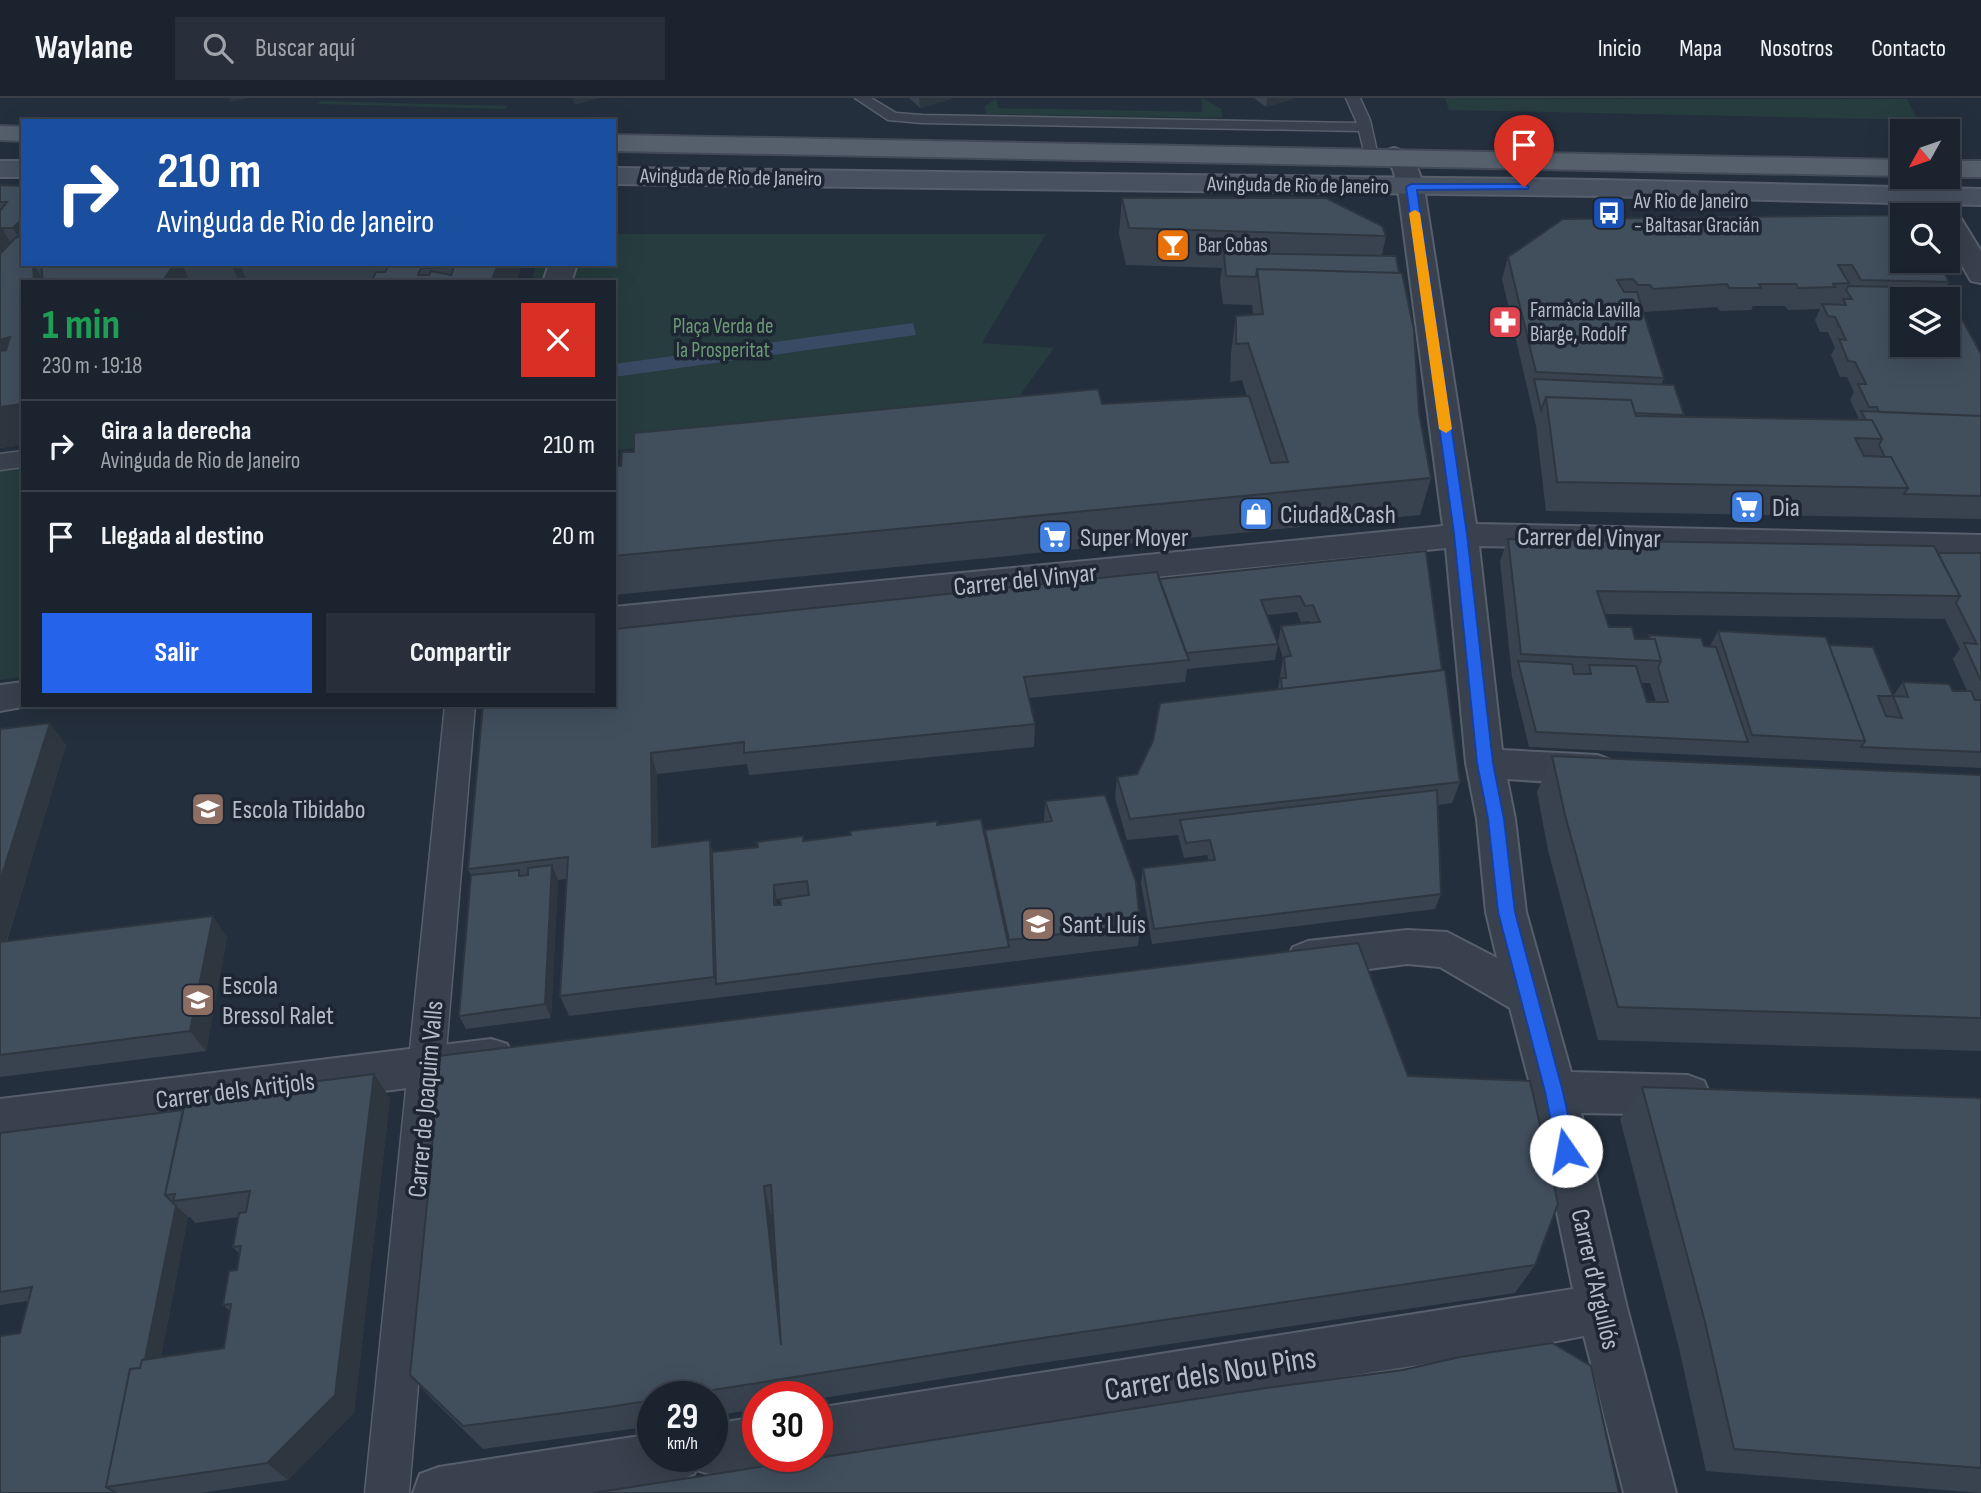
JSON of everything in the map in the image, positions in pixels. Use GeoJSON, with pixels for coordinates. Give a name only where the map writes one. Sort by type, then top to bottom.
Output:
{"type":"FeatureCollection","features":[{"type":"Feature","properties":{"kind":"main road"},"geometry":{"type":"LineString","coordinates":[[0,133],[21,134]]}},
{"type":"Feature","properties":{"kind":"main road","name":"Avinguda de Rio de Janeiro"},"geometry":{"type":"LineString","coordinates":[[616,143],[1392,166],[1612,188],[1981,197]]}},
{"type":"Feature","properties":{"kind":"main road","name":"Avinguda de Rio de Janeiro"},"geometry":{"type":"LineString","coordinates":[[616,176],[1392,166],[1890,168]]}},
{"type":"Feature","properties":{"kind":"main road"},"geometry":{"type":"LineString","coordinates":[[0,169],[21,169]]}},
{"type":"Feature","properties":{"kind":"main road"},"geometry":{"type":"LineString","coordinates":[[1960,169],[1981,169]]}},
{"type":"Feature","properties":{"kind":"street","name":"Carrer d'Argullós"},"geometry":{"type":"LineString","coordinates":[[1392,166],[1461,534],[1485,763],[1496,819],[1506,912],[1554,1092],[1602,1308],[1650,1493]]}},
{"type":"Feature","properties":{"kind":"street"},"geometry":{"type":"LineString","coordinates":[[1926,196],[1933,203]]}},
{"type":"Feature","properties":{"kind":"street"},"geometry":{"type":"LineString","coordinates":[[1960,239],[1981,275]]}},
{"type":"Feature","properties":{"kind":"street"},"geometry":{"type":"LineString","coordinates":[[0,462],[21,459]]}},
{"type":"Feature","properties":{"kind":"street","name":"Carrer del Vinyar"},"geometry":{"type":"LineString","coordinates":[[616,619],[1461,534],[1981,545]]}},
{"type":"Feature","properties":{"kind":"street"},"geometry":{"type":"LineString","coordinates":[[0,698],[21,695]]}},
{"type":"Feature","properties":{"kind":"street","name":"Carrer de Joaquim Valls"},"geometry":{"type":"LineString","coordinates":[[387,1493],[449,1063],[460,707]]}},
{"type":"Feature","properties":{"kind":"street"},"geometry":{"type":"LineString","coordinates":[[1485,763],[1626,772]]}},
{"type":"Feature","properties":{"kind":"street"},"geometry":{"type":"LineString","coordinates":[[1269,964],[1407,947],[1447,950],[1529,997]]}},
{"type":"Feature","properties":{"kind":"street","name":"Carrer dels Aritjols"},"geometry":{"type":"LineString","coordinates":[[0,1120],[525,1054]]}},
{"type":"Feature","properties":{"kind":"street"},"geometry":{"type":"LineString","coordinates":[[1554,1092],[1732,1096]]}},
{"type":"Feature","properties":{"kind":"street","name":"Carrer dels Nou Pins"},"geometry":{"type":"LineString","coordinates":[[833,1431],[1494,1328],[1602,1308]]}},
{"type":"Feature","properties":{"kind":"street"},"geometry":{"type":"LineString","coordinates":[[439,1493],[637,1462]]}},
{"type":"Feature","properties":{"kind":"lane"},"geometry":{"type":"LineString","coordinates":[[862,98],[893,117],[1364,127]]}},
{"type":"Feature","properties":{"kind":"lane"},"geometry":{"type":"LineString","coordinates":[[1353,98],[1364,127],[1392,166]]}},
{"type":"Feature","properties":{"kind":"green space"},"geometry":{"type":"Polygon","coordinates":[[[1202,98],[1222,109],[1222,118],[986,114],[985,106],[996,99],[998,108],[1202,112],[1202,98]]]}},
{"type":"Feature","properties":{"kind":"green space"},"geometry":{"type":"Polygon","coordinates":[[[1445,98],[1907,99],[1917,119],[1890,119],[1449,110],[1445,98]]]}},
{"type":"Feature","properties":{"kind":"green space"},"geometry":{"type":"Polygon","coordinates":[[[321,101],[507,106],[505,109],[318,104],[321,101]]]}},
{"type":"Feature","properties":{"kind":"green space","name":"Plaça Verda de la Prosperitat"},"geometry":{"type":"Polygon","coordinates":[[[616,234],[1046,234],[982,343],[1054,348],[1002,420],[616,450],[616,280],[532,280],[536,266],[616,266],[616,234]]]}},
{"type":"Feature","properties":{"kind":"green space"},"geometry":{"type":"Polygon","coordinates":[[[21,452],[21,677],[0,680],[0,456],[21,452]]]}},
{"type":"Feature","properties":{"kind":"water"},"geometry":{"type":"Polygon","coordinates":[[[913,323],[916,335],[616,377],[616,364],[913,323]]]}},
{"type":"Feature","properties":{"kind":"building"},"geometry":{"type":"Polygon","coordinates":[[[0,185],[21,186],[21,220],[13,228],[0,228],[0,211],[7,202],[0,202],[0,185]]]}},
{"type":"Feature","properties":{"kind":"building"},"geometry":{"type":"Polygon","coordinates":[[[1122,198],[1326,198],[1382,226],[1386,236],[1129,228],[1122,198]]]}},
{"type":"Feature","properties":{"kind":"building"},"geometry":{"type":"Polygon","coordinates":[[[1890,215],[1890,273],[1944,273],[1949,282],[1861,280],[1852,265],[1838,265],[1849,283],[1833,284],[1835,287],[1798,288],[1796,284],[1759,284],[1761,288],[1729,288],[1727,284],[1653,289],[1650,285],[1638,285],[1633,279],[1617,280],[1624,292],[1637,292],[1664,378],[1536,372],[1508,257],[1563,219],[1890,215]]]}},
{"type":"Feature","properties":{"kind":"building"},"geometry":{"type":"Polygon","coordinates":[[[21,236],[21,266],[33,266],[34,280],[21,280],[21,404],[0,407],[0,351],[6,350],[10,337],[0,340],[0,254],[15,238],[21,236]]]}},
{"type":"Feature","properties":{"kind":"building"},"geometry":{"type":"Polygon","coordinates":[[[1224,253],[1396,256],[1399,273],[1257,269],[1256,277],[1226,276],[1224,253]]]}},
{"type":"Feature","properties":{"kind":"building"},"geometry":{"type":"Polygon","coordinates":[[[41,266],[173,266],[165,278],[184,278],[182,280],[43,280],[41,266]]]}},
{"type":"Feature","properties":{"kind":"building"},"geometry":{"type":"Polygon","coordinates":[[[389,266],[497,266],[492,280],[372,280],[376,272],[385,272],[389,266]],[[454,267],[421,268],[418,275],[429,275],[431,271],[451,275],[454,267]]]}},
{"type":"Feature","properties":{"kind":"building"},"geometry":{"type":"Polygon","coordinates":[[[1257,269],[1402,273],[1414,330],[1419,413],[1431,478],[616,556],[616,466],[621,466],[622,452],[634,452],[634,433],[1098,389],[1102,404],[1249,396],[1271,463],[1288,462],[1248,343],[1236,344],[1236,316],[1263,314],[1257,269]]]}},
{"type":"Feature","properties":{"kind":"building"},"geometry":{"type":"Polygon","coordinates":[[[1848,286],[1896,287],[1890,287],[1890,357],[1960,357],[1960,316],[1981,354],[1981,416],[1879,412],[1877,407],[1869,407],[1858,384],[1866,384],[1855,362],[1848,361],[1839,339],[1846,340],[1835,317],[1828,316],[1822,304],[1846,305],[1843,299],[1852,299],[1846,290],[1848,286]]]}},
{"type":"Feature","properties":{"kind":"building"},"geometry":{"type":"Polygon","coordinates":[[[1534,379],[1674,385],[1684,415],[1635,413],[1631,400],[1546,397],[1541,410],[1534,379]]]}},
{"type":"Feature","properties":{"kind":"building"},"geometry":{"type":"Polygon","coordinates":[[[1546,397],[1631,400],[1636,416],[1872,420],[1882,439],[1855,438],[1864,456],[1891,457],[1908,488],[1557,482],[1546,397]]]}},
{"type":"Feature","properties":{"kind":"building"},"geometry":{"type":"Polygon","coordinates":[[[1861,411],[1981,416],[1981,496],[1904,494],[1908,488],[1891,457],[1885,457],[1879,445],[1882,439],[1872,420],[1866,420],[1861,411]]]}},
{"type":"Feature","properties":{"kind":"building"},"geometry":{"type":"Polygon","coordinates":[[[1508,539],[1934,546],[1960,596],[1597,591],[1609,627],[1632,627],[1635,639],[1655,639],[1661,661],[1521,654],[1508,539]]]}},
{"type":"Feature","properties":{"kind":"building"},"geometry":{"type":"Polygon","coordinates":[[[1426,551],[1442,670],[1282,689],[1281,678],[1286,678],[1284,657],[1291,656],[1281,626],[1320,622],[1313,605],[1305,606],[1300,596],[1261,600],[1278,644],[1186,653],[1159,579],[1426,551]]]}},
{"type":"Feature","properties":{"kind":"building"},"geometry":{"type":"Polygon","coordinates":[[[1938,553],[1981,553],[1981,681],[1964,643],[1977,644],[1956,603],[1960,596],[1938,553]]]}},
{"type":"Feature","properties":{"kind":"building"},"geometry":{"type":"Polygon","coordinates":[[[1157,572],[1189,660],[1024,677],[1035,724],[744,753],[744,742],[651,753],[652,847],[710,840],[714,977],[560,996],[568,857],[468,869],[483,707],[616,707],[616,629],[1157,572]]]}},
{"type":"Feature","properties":{"kind":"building"},"geometry":{"type":"Polygon","coordinates":[[[1718,631],[1826,637],[1865,741],[1752,735],[1718,631]]]}},
{"type":"Feature","properties":{"kind":"building"},"geometry":{"type":"Polygon","coordinates":[[[1649,635],[1701,638],[1704,646],[1716,647],[1748,742],[1536,732],[1518,661],[1572,664],[1574,674],[1591,674],[1589,665],[1636,666],[1647,702],[1668,702],[1658,667],[1661,661],[1655,639],[1650,639],[1649,635]]]}},
{"type":"Feature","properties":{"kind":"building"},"geometry":{"type":"Polygon","coordinates":[[[1829,645],[1873,647],[1893,696],[1908,697],[1903,682],[1949,684],[1953,691],[1971,691],[1975,700],[1981,700],[1981,752],[1861,747],[1865,741],[1829,645]],[[1878,696],[1886,716],[1902,718],[1893,696],[1878,696]]]}},
{"type":"Feature","properties":{"kind":"building"},"geometry":{"type":"Polygon","coordinates":[[[1445,670],[1460,782],[1130,819],[1117,777],[1137,774],[1153,741],[1160,703],[1445,670]]]}},
{"type":"Feature","properties":{"kind":"building"},"geometry":{"type":"Polygon","coordinates":[[[50,723],[0,881],[0,729],[50,723]]]}},
{"type":"Feature","properties":{"kind":"building"},"geometry":{"type":"Polygon","coordinates":[[[1552,756],[1981,775],[1981,1018],[1618,1007],[1565,815],[1552,756]]]}},
{"type":"Feature","properties":{"kind":"building"},"geometry":{"type":"Polygon","coordinates":[[[1437,790],[1441,894],[1154,929],[1143,868],[1215,860],[1210,840],[1186,843],[1180,820],[1437,790]]]}},
{"type":"Feature","properties":{"kind":"building"},"geometry":{"type":"Polygon","coordinates":[[[1105,795],[1136,882],[1140,925],[1009,940],[985,830],[1052,821],[1045,801],[1105,795]]]}},
{"type":"Feature","properties":{"kind":"building"},"geometry":{"type":"Polygon","coordinates":[[[981,819],[1009,947],[716,984],[712,852],[758,847],[757,842],[803,836],[803,841],[851,835],[850,831],[937,821],[937,825],[981,819]],[[807,881],[774,885],[774,905],[781,905],[780,899],[809,895],[807,881]]]}},
{"type":"Feature","properties":{"kind":"building"},"geometry":{"type":"Polygon","coordinates":[[[552,865],[545,1004],[459,1016],[471,875],[519,870],[519,876],[528,875],[528,868],[552,865]]]}},
{"type":"Feature","properties":{"kind":"building"},"geometry":{"type":"Polygon","coordinates":[[[213,916],[190,1031],[0,1055],[0,942],[213,916]]]}},
{"type":"Feature","properties":{"kind":"building"},"geometry":{"type":"Polygon","coordinates":[[[1358,943],[1408,1076],[1530,1081],[1558,1204],[1535,1265],[770,1381],[742,1381],[742,1385],[728,1388],[728,1381],[637,1381],[637,1403],[463,1426],[410,1375],[431,1164],[438,1056],[1358,943]],[[771,1185],[764,1186],[781,1345],[771,1185]]]}},
{"type":"Feature","properties":{"kind":"building"},"geometry":{"type":"Polygon","coordinates":[[[374,1074],[335,1395],[267,1463],[106,1487],[130,1369],[140,1368],[142,1360],[224,1348],[231,1304],[223,1305],[229,1271],[237,1270],[241,1246],[233,1247],[239,1213],[246,1212],[250,1191],[173,1201],[175,1194],[165,1195],[186,1098],[374,1074]]]}},
{"type":"Feature","properties":{"kind":"building"},"geometry":{"type":"Polygon","coordinates":[[[1642,1087],[1981,1098],[1981,1468],[1734,1449],[1705,1322],[1642,1087]]]}},
{"type":"Feature","properties":{"kind":"building"},"geometry":{"type":"Polygon","coordinates":[[[183,1110],[165,1195],[176,1206],[145,1359],[142,1360],[140,1368],[130,1369],[106,1487],[116,1493],[0,1493],[0,1336],[20,1333],[32,1287],[0,1292],[0,1133],[183,1110]]]}},
{"type":"Feature","properties":{"kind":"building"},"geometry":{"type":"Polygon","coordinates":[[[1552,1343],[1591,1366],[1619,1493],[593,1493],[742,1470],[742,1472],[833,1472],[833,1456],[1266,1388],[1403,1370],[1460,1357],[1552,1343]]]}},
{"type":"Feature","properties":{"kind":"slow traffic"},"geometry":{"type":"LineString","coordinates":[[1415,213],[1446,429]]}},
{"type":"Feature","properties":{"kind":"place","name":"Av Rio de Janeiro - Baltasar Gracián"},"geometry":{"type":"Point","coordinates":[1609,213]}},
{"type":"Feature","properties":{"kind":"place","name":"Bar Cobas"},"geometry":{"type":"Point","coordinates":[1173,245]}},
{"type":"Feature","properties":{"kind":"place","name":"Farmàcia Lavilla Biarge, Rodolf"},"geometry":{"type":"Point","coordinates":[1505,322]}},
{"type":"Feature","properties":{"kind":"place","name":"Dia"},"geometry":{"type":"Point","coordinates":[1747,507]}},
{"type":"Feature","properties":{"kind":"place","name":"Ciudad&Cash"},"geometry":{"type":"Point","coordinates":[1256,514]}},
{"type":"Feature","properties":{"kind":"place","name":"Super Moyer"},"geometry":{"type":"Point","coordinates":[1055,537]}},
{"type":"Feature","properties":{"kind":"place","name":"Escola Tibidabo"},"geometry":{"type":"Point","coordinates":[208,809]}},
{"type":"Feature","properties":{"kind":"place","name":"Sant Lluís"},"geometry":{"type":"Point","coordinates":[1038,924]}},
{"type":"Feature","properties":{"kind":"place","name":"Escola Bressol Ralet"},"geometry":{"type":"Point","coordinates":[198,1000]}},
{"type":"Feature","properties":{"kind":"route"},"geometry":{"type":"LineString","coordinates":[[1524,187],[1411,187],[1461,534],[1485,763],[1496,819],[1506,912],[1554,1092],[1566,1151]]}}]}
